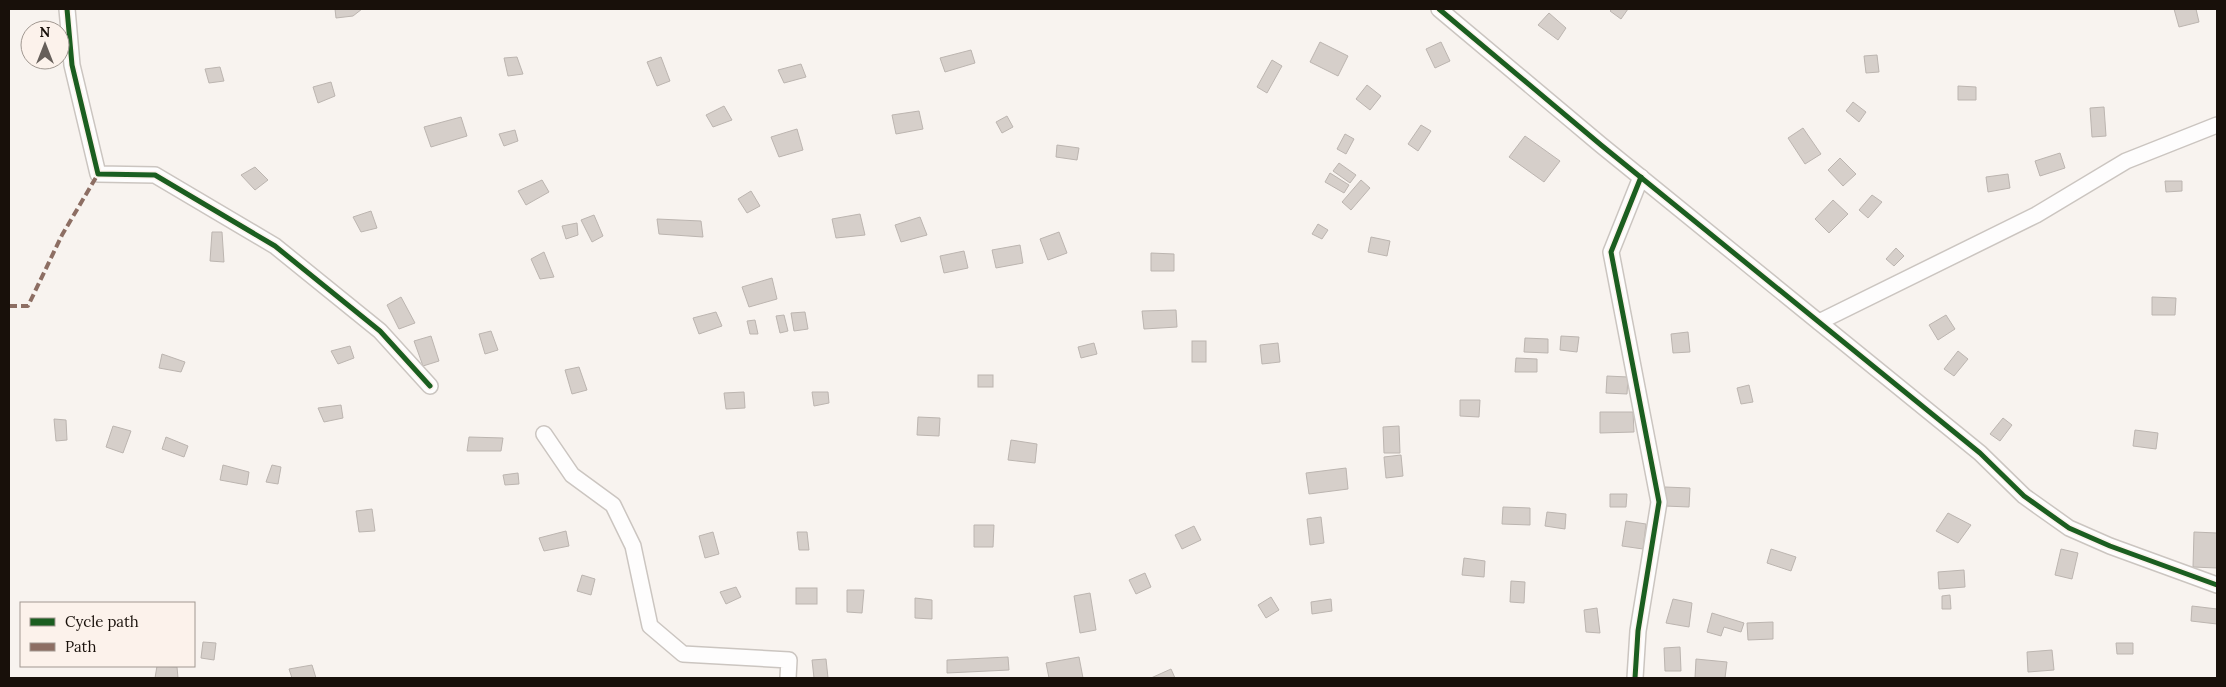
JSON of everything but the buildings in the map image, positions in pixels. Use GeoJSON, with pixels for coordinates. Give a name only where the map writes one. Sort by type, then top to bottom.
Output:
{"type":"FeatureCollection","features":[{"type":"Feature","properties":{"kind":"street"},"geometry":{"type":"LineString","coordinates":[[67,9],[72,66],[98,174],[155,175],[275,246],[380,331],[430,386]]}},
{"type":"Feature","properties":{"kind":"street"},"geometry":{"type":"LineString","coordinates":[[1439,9],[1641,177],[1980,453],[2024,496],[2069,528],[2110,546],[2217,584]]}},
{"type":"Feature","properties":{"kind":"street"},"geometry":{"type":"LineString","coordinates":[[1819,322],[2036,215],[2126,161],[2217,125]]}},
{"type":"Feature","properties":{"kind":"street"},"geometry":{"type":"LineString","coordinates":[[1635,678],[1638,631],[1659,502],[1612,252],[1641,177]]}},
{"type":"Feature","properties":{"kind":"street"},"geometry":{"type":"LineString","coordinates":[[544,434],[572,475],[614,505],[633,546],[650,626],[683,654],[789,660],[788,678]]}},
{"type":"Feature","properties":{"kind":"marked path"},"geometry":{"type":"LineString","coordinates":[[9,306],[28,306],[62,235],[98,174]]}},
{"type":"Feature","properties":{"kind":"cycle path"},"geometry":{"type":"LineString","coordinates":[[67,9],[72,65],[98,174],[155,175],[275,246],[380,331],[430,386]]}},
{"type":"Feature","properties":{"kind":"cycle path"},"geometry":{"type":"LineString","coordinates":[[1439,9],[1601,145],[1980,453],[2024,496],[2069,528],[2110,546],[2217,585]]}},
{"type":"Feature","properties":{"kind":"cycle path"},"geometry":{"type":"LineString","coordinates":[[1635,678],[1638,631],[1659,502],[1611,252],[1641,177]]}}]}
